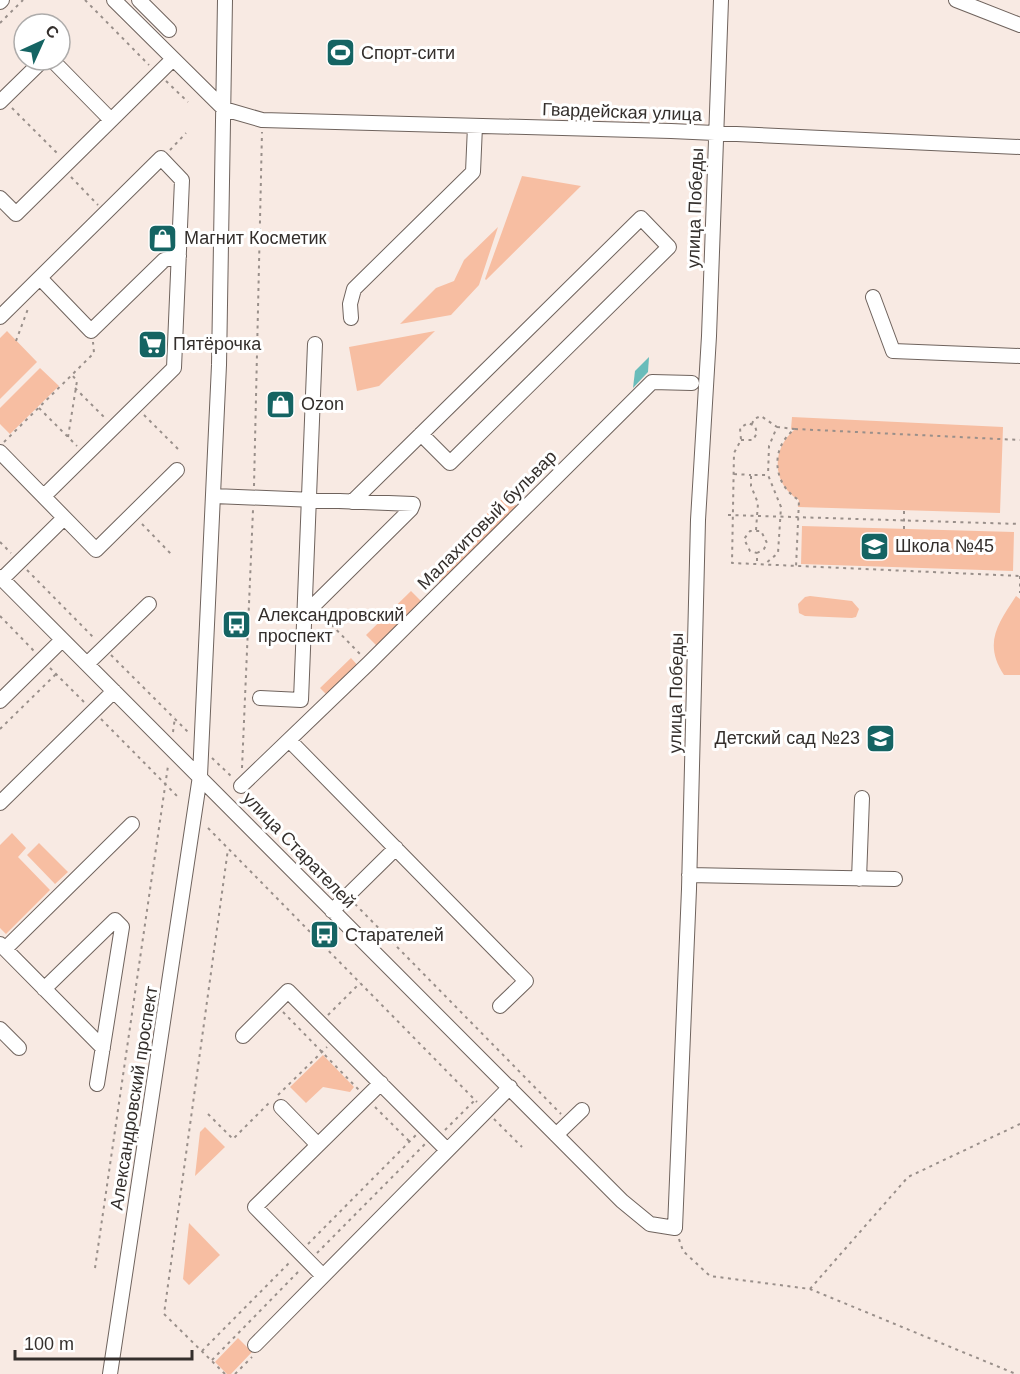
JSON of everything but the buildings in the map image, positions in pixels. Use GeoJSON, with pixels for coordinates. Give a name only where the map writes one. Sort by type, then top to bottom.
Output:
{"type":"FeatureCollection","features":[{"type":"Feature","properties":{"kind":"street"},"geometry":{"type":"LineString","coordinates":[[114,0],[224,109]]}},
{"type":"Feature","properties":{"kind":"street"},"geometry":{"type":"LineString","coordinates":[[139,0],[169,30]]}},
{"type":"Feature","properties":{"kind":"street","name":"Александровский проспект"},"geometry":{"type":"LineString","coordinates":[[110,1374],[200,776],[214,496],[225,0]]}},
{"type":"Feature","properties":{"kind":"street","name":"улица Победы"},"geometry":{"type":"LineString","coordinates":[[675,1228],[689,875],[698,520],[709,336],[721,0]]}},
{"type":"Feature","properties":{"kind":"street"},"geometry":{"type":"LineString","coordinates":[[956,0],[1020,25]]}},
{"type":"Feature","properties":{"kind":"street"},"geometry":{"type":"LineString","coordinates":[[2,204],[16,214],[173,59]]}},
{"type":"Feature","properties":{"kind":"street"},"geometry":{"type":"LineString","coordinates":[[2,100],[31,72]]}},
{"type":"Feature","properties":{"kind":"street"},"geometry":{"type":"LineString","coordinates":[[64,72],[111,120]]}},
{"type":"Feature","properties":{"kind":"street","name":"Гвардейская улица"},"geometry":{"type":"LineString","coordinates":[[224,109],[262,120],[716,133],[1020,147]]}},
{"type":"Feature","properties":{"kind":"street"},"geometry":{"type":"LineString","coordinates":[[351,318],[350,304],[354,289],[473,172],[475,126]]}},
{"type":"Feature","properties":{"kind":"street"},"geometry":{"type":"LineString","coordinates":[[0,317],[161,159],[182,180],[174,368],[44,496]]}},
{"type":"Feature","properties":{"kind":"street"},"geometry":{"type":"LineString","coordinates":[[352,502],[421,434],[641,218],[669,247],[450,463],[421,434]]}},
{"type":"Feature","properties":{"kind":"street"},"geometry":{"type":"LineString","coordinates":[[40,278],[91,331],[164,260],[179,256]]}},
{"type":"Feature","properties":{"kind":"street"},"geometry":{"type":"LineString","coordinates":[[873,297],[893,351],[1020,356]]}},
{"type":"Feature","properties":{"kind":"street"},"geometry":{"type":"LineString","coordinates":[[260,698],[301,700],[309,610],[309,500],[315,344]]}},
{"type":"Feature","properties":{"kind":"street","name":"Малахитовый бульвар"},"geometry":{"type":"LineString","coordinates":[[241,786],[290,741],[652,382],[692,383]]}},
{"type":"Feature","properties":{"kind":"street"},"geometry":{"type":"LineString","coordinates":[[0,452],[96,550],[177,470]]}},
{"type":"Feature","properties":{"kind":"street"},"geometry":{"type":"LineString","coordinates":[[214,496],[413,504],[411,509],[309,610]]}},
{"type":"Feature","properties":{"kind":"street"},"geometry":{"type":"LineString","coordinates":[[1,578],[64,518]]}},
{"type":"Feature","properties":{"kind":"street","name":"улица Старателей"},"geometry":{"type":"LineString","coordinates":[[1,578],[622,1201],[650,1224],[675,1228]]}},
{"type":"Feature","properties":{"kind":"street"},"geometry":{"type":"LineString","coordinates":[[87,664],[149,604]]}},
{"type":"Feature","properties":{"kind":"street"},"geometry":{"type":"LineString","coordinates":[[0,701],[62,640]]}},
{"type":"Feature","properties":{"kind":"street"},"geometry":{"type":"LineString","coordinates":[[0,803],[114,692]]}},
{"type":"Feature","properties":{"kind":"street"},"geometry":{"type":"LineString","coordinates":[[290,741],[526,981],[500,1006]]}},
{"type":"Feature","properties":{"kind":"street"},"geometry":{"type":"LineString","coordinates":[[859,879],[862,798]]}},
{"type":"Feature","properties":{"kind":"street"},"geometry":{"type":"LineString","coordinates":[[103,1048],[2,947],[132,824]]}},
{"type":"Feature","properties":{"kind":"street"},"geometry":{"type":"LineString","coordinates":[[332,911],[396,848]]}},
{"type":"Feature","properties":{"kind":"street"},"geometry":{"type":"LineString","coordinates":[[689,875],[896,879]]}},
{"type":"Feature","properties":{"kind":"street"},"geometry":{"type":"LineString","coordinates":[[44,989],[115,920],[122,927],[97,1084]]}},
{"type":"Feature","properties":{"kind":"street"},"geometry":{"type":"LineString","coordinates":[[243,1036],[288,991],[447,1150]]}},
{"type":"Feature","properties":{"kind":"street"},"geometry":{"type":"LineString","coordinates":[[0,1029],[19,1048]]}},
{"type":"Feature","properties":{"kind":"street"},"geometry":{"type":"LineString","coordinates":[[323,1276],[255,1207],[381,1083]]}},
{"type":"Feature","properties":{"kind":"street"},"geometry":{"type":"LineString","coordinates":[[255,1345],[510,1087]]}},
{"type":"Feature","properties":{"kind":"street"},"geometry":{"type":"LineString","coordinates":[[280,1107],[318,1145]]}},
{"type":"Feature","properties":{"kind":"street"},"geometry":{"type":"LineString","coordinates":[[556,1135],[582,1110]]}},
{"type":"Feature","properties":{"kind":"path"},"geometry":{"type":"LineString","coordinates":[[0,23],[23,0]]}},
{"type":"Feature","properties":{"kind":"path"},"geometry":{"type":"LineString","coordinates":[[85,0],[188,102]]}},
{"type":"Feature","properties":{"kind":"path"},"geometry":{"type":"LineString","coordinates":[[2,100],[106,213]]}},
{"type":"Feature","properties":{"kind":"path"},"geometry":{"type":"LineString","coordinates":[[241,786],[254,498],[262,120]]}},
{"type":"Feature","properties":{"kind":"path"},"geometry":{"type":"LineString","coordinates":[[161,159],[186,133]]}},
{"type":"Feature","properties":{"kind":"path"},"geometry":{"type":"LineString","coordinates":[[16,341],[32,299]]}},
{"type":"Feature","properties":{"kind":"path"},"geometry":{"type":"LineString","coordinates":[[0,446],[94,353],[91,331]]}},
{"type":"Feature","properties":{"kind":"path"},"geometry":{"type":"LineString","coordinates":[[68,437],[77,381],[72,375]]}},
{"type":"Feature","properties":{"kind":"path"},"geometry":{"type":"LineString","coordinates":[[75,388],[114,427]]}},
{"type":"Feature","properties":{"kind":"path"},"geometry":{"type":"LineString","coordinates":[[135,406],[178,449]]}},
{"type":"Feature","properties":{"kind":"path"},"geometry":{"type":"LineString","coordinates":[[39,408],[85,455]]}},
{"type":"Feature","properties":{"kind":"path"},"geometry":{"type":"LineString","coordinates":[[1020,440],[795,429],[777,427],[761,417],[754,419],[752,424],[740,428],[741,440],[734,453],[732,563],[1020,575],[1020,593]]}},
{"type":"Feature","properties":{"kind":"path"},"geometry":{"type":"LineString","coordinates":[[741,440],[750,441],[755,437],[755,426],[752,424]]}},
{"type":"Feature","properties":{"kind":"path"},"geometry":{"type":"LineString","coordinates":[[764,565],[778,553],[782,517],[781,507],[768,475],[769,446],[777,427]]}},
{"type":"Feature","properties":{"kind":"path"},"geometry":{"type":"LineString","coordinates":[[795,429],[780,447],[777,471],[783,487],[799,500],[796,567]]}},
{"type":"Feature","properties":{"kind":"path"},"geometry":{"type":"LineString","coordinates":[[734,474],[768,475]]}},
{"type":"Feature","properties":{"kind":"path"},"geometry":{"type":"LineString","coordinates":[[751,475],[751,486],[758,503],[755,516],[756,530]]}},
{"type":"Feature","properties":{"kind":"path"},"geometry":{"type":"LineString","coordinates":[[904,509],[904,529]]}},
{"type":"Feature","properties":{"kind":"path"},"geometry":{"type":"LineString","coordinates":[[132,514],[173,556]]}},
{"type":"Feature","properties":{"kind":"path"},"geometry":{"type":"LineString","coordinates":[[728,515],[1020,524]]}},
{"type":"Feature","properties":{"kind":"path"},"geometry":{"type":"LineString","coordinates":[[750,531],[761,531],[767,543],[764,549],[757,553],[750,551],[744,539],[750,531]]}},
{"type":"Feature","properties":{"kind":"path"},"geometry":{"type":"LineString","coordinates":[[0,542],[175,717],[192,737]]}},
{"type":"Feature","properties":{"kind":"path"},"geometry":{"type":"LineString","coordinates":[[756,565],[757,553]]}},
{"type":"Feature","properties":{"kind":"path"},"geometry":{"type":"LineString","coordinates":[[309,610],[369,663]]}},
{"type":"Feature","properties":{"kind":"path"},"geometry":{"type":"LineString","coordinates":[[0,729],[56,674]]}},
{"type":"Feature","properties":{"kind":"path"},"geometry":{"type":"LineString","coordinates":[[173,733],[175,717]]}},
{"type":"Feature","properties":{"kind":"path"},"geometry":{"type":"LineString","coordinates":[[210,756],[570,1122]]}},
{"type":"Feature","properties":{"kind":"path"},"geometry":{"type":"LineString","coordinates":[[95,1268],[168,766]]}},
{"type":"Feature","properties":{"kind":"path"},"geometry":{"type":"LineString","coordinates":[[208,828],[522,1148]]}},
{"type":"Feature","properties":{"kind":"path"},"geometry":{"type":"LineString","coordinates":[[225,1374],[164,1314],[228,849]]}},
{"type":"Feature","properties":{"kind":"path"},"geometry":{"type":"LineString","coordinates":[[320,1023],[360,983]]}},
{"type":"Feature","properties":{"kind":"path"},"geometry":{"type":"LineString","coordinates":[[274,1004],[410,1141]]}},
{"type":"Feature","properties":{"kind":"path"},"geometry":{"type":"LineString","coordinates":[[208,1114],[233,1139],[336,1038]]}},
{"type":"Feature","properties":{"kind":"path"},"geometry":{"type":"LineString","coordinates":[[202,1351],[304,1257],[431,1134],[475,1100]]}},
{"type":"Feature","properties":{"kind":"path"},"geometry":{"type":"LineString","coordinates":[[810,1289],[908,1177],[1020,1124]]}},
{"type":"Feature","properties":{"kind":"path"},"geometry":{"type":"LineString","coordinates":[[211,1360],[410,1141],[431,1134]]}},
{"type":"Feature","properties":{"kind":"path"},"geometry":{"type":"LineString","coordinates":[[675,1228],[683,1251],[710,1276],[810,1289],[1016,1374]]}},
{"type":"Feature","properties":{"kind":"shaded area"},"geometry":{"type":"Polygon","coordinates":[[[522,176],[581,186],[486,280],[485,279],[522,176]]]}},
{"type":"Feature","properties":{"kind":"shaded area"},"geometry":{"type":"Polygon","coordinates":[[[498,227],[479,285],[451,315],[400,324],[436,288],[454,281],[464,260],[498,227]]]}},
{"type":"Feature","properties":{"kind":"shaded area"},"geometry":{"type":"Polygon","coordinates":[[[7,331],[37,362],[0,399],[0,338],[7,331]]]}},
{"type":"Feature","properties":{"kind":"shaded area"},"geometry":{"type":"Polygon","coordinates":[[[435,331],[379,386],[357,391],[349,347],[435,331]]]}},
{"type":"Feature","properties":{"kind":"shaded area"},"geometry":{"type":"Polygon","coordinates":[[[40,368],[59,386],[10,434],[0,424],[0,408],[40,368]]]}},
{"type":"Feature","properties":{"kind":"shaded area"},"geometry":{"type":"Polygon","coordinates":[[[792,417],[1003,427],[1000,513],[798,507],[799,500],[784,485],[779,476],[778,466],[781,447],[794,430],[791,429],[792,417]]]}},
{"type":"Feature","properties":{"kind":"shaded area"},"geometry":{"type":"Polygon","coordinates":[[[501,500],[512,501],[521,510],[444,586],[429,571],[501,500]]]}},
{"type":"Feature","properties":{"kind":"shaded area"},"geometry":{"type":"Polygon","coordinates":[[[802,526],[1014,532],[1013,571],[801,564],[802,526]]]}},
{"type":"Feature","properties":{"kind":"shaded area"},"geometry":{"type":"Polygon","coordinates":[[[411,591],[424,604],[379,648],[366,635],[411,591]]]}},
{"type":"Feature","properties":{"kind":"shaded area"},"geometry":{"type":"Polygon","coordinates":[[[1016,596],[1020,599],[1020,675],[1004,675],[994,653],[995,634],[1016,596]]]}},
{"type":"Feature","properties":{"kind":"shaded area"},"geometry":{"type":"Polygon","coordinates":[[[805,597],[852,601],[859,609],[856,617],[852,618],[805,616],[799,613],[798,604],[805,597]]]}},
{"type":"Feature","properties":{"kind":"shaded area"},"geometry":{"type":"Polygon","coordinates":[[[351,658],[360,668],[330,698],[320,688],[351,658]]]}},
{"type":"Feature","properties":{"kind":"shaded area"},"geometry":{"type":"Polygon","coordinates":[[[12,833],[26,848],[18,857],[50,890],[6,934],[0,928],[0,845],[12,833]]]}},
{"type":"Feature","properties":{"kind":"shaded area"},"geometry":{"type":"Polygon","coordinates":[[[39,843],[68,872],[55,884],[27,855],[39,843]]]}},
{"type":"Feature","properties":{"kind":"shaded area"},"geometry":{"type":"Polygon","coordinates":[[[323,1055],[354,1087],[350,1092],[323,1087],[306,1103],[290,1087],[323,1055]]]}},
{"type":"Feature","properties":{"kind":"shaded area"},"geometry":{"type":"Polygon","coordinates":[[[205,1127],[225,1147],[195,1176],[200,1132],[205,1127]]]}},
{"type":"Feature","properties":{"kind":"shaded area"},"geometry":{"type":"Polygon","coordinates":[[[189,1223],[220,1255],[189,1285],[183,1279],[189,1223]]]}},
{"type":"Feature","properties":{"kind":"shaded area"},"geometry":{"type":"Polygon","coordinates":[[[238,1338],[252,1352],[231,1374],[227,1374],[215,1362],[238,1338]]]}},
{"type":"Feature","properties":{"kind":"water"},"geometry":{"type":"Polygon","coordinates":[[[649,357],[648,372],[633,388],[635,371],[649,357]]]}},
{"type":"Feature","properties":{"kind":"place","name":"Спорт-сити"},"geometry":{"type":"Point","coordinates":[340,53]}},
{"type":"Feature","properties":{"kind":"place","name":"Магнит Косметик"},"geometry":{"type":"Point","coordinates":[163,238]}},
{"type":"Feature","properties":{"kind":"place","name":"Пятёрочка"},"geometry":{"type":"Point","coordinates":[152,344]}},
{"type":"Feature","properties":{"kind":"place","name":"Ozon"},"geometry":{"type":"Point","coordinates":[280,404]}},
{"type":"Feature","properties":{"kind":"place","name":"Школа №45"},"geometry":{"type":"Point","coordinates":[874,546]}},
{"type":"Feature","properties":{"kind":"place","name":"Александровский проспект"},"geometry":{"type":"Point","coordinates":[237,625]}},
{"type":"Feature","properties":{"kind":"place","name":"Детский сад №23"},"geometry":{"type":"Point","coordinates":[881,738]}},
{"type":"Feature","properties":{"kind":"place","name":"Старателей"},"geometry":{"type":"Point","coordinates":[324,935]}}]}
